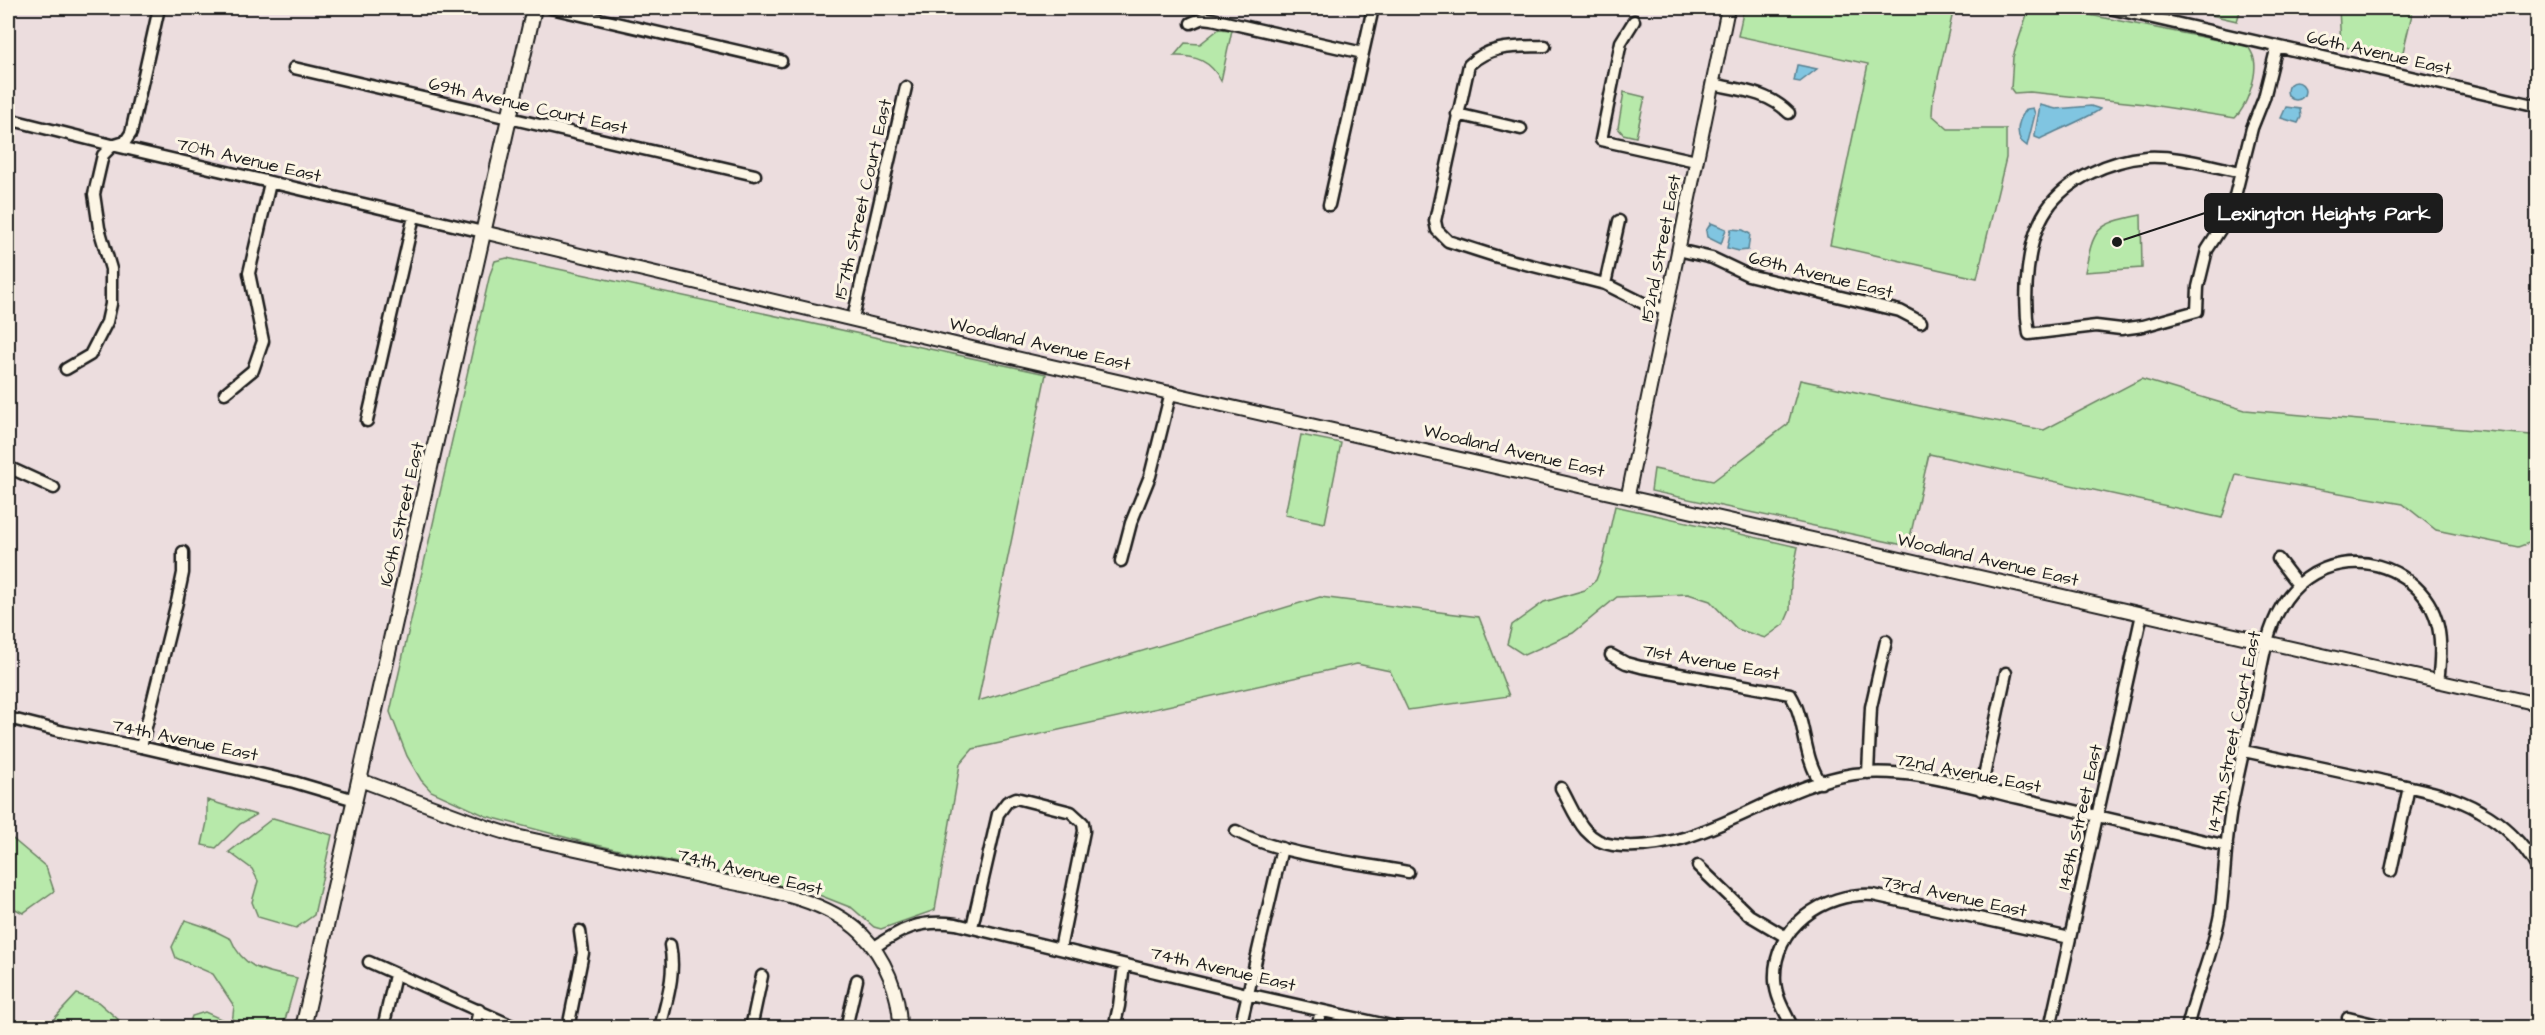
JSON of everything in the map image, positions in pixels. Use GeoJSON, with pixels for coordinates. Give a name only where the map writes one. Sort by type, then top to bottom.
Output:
{"type":"FeatureCollection","features":[{"type":"Feature","properties":{"kind":"main road","name":"160th Street East"},"geometry":{"type":"LineString","coordinates":[[303,1028],[534,8]]}},
{"type":"Feature","properties":{"kind":"street"},"geometry":{"type":"LineString","coordinates":[[66,369],[90,355],[107,322],[111,304],[111,270],[99,228],[94,194],[103,155],[107,150],[125,142],[131,133],[159,8]]}},
{"type":"Feature","properties":{"kind":"street"},"geometry":{"type":"LineString","coordinates":[[551,8],[781,62]]}},
{"type":"Feature","properties":{"kind":"street"},"geometry":{"type":"LineString","coordinates":[[1329,205],[1373,8]]}},
{"type":"Feature","properties":{"kind":"street","name":"152nd Street East"},"geometry":{"type":"LineString","coordinates":[[1628,495],[1728,8]]}},
{"type":"Feature","properties":{"kind":"street","name":"66th Avenue East"},"geometry":{"type":"LineString","coordinates":[[2109,8],[2538,106]]}},
{"type":"Feature","properties":{"kind":"street"},"geometry":{"type":"LineString","coordinates":[[1191,23],[1203,18],[1212,19],[1363,53]]}},
{"type":"Feature","properties":{"kind":"street"},"geometry":{"type":"LineString","coordinates":[[1634,21],[1621,42],[1601,140],[1696,161]]}},
{"type":"Feature","properties":{"kind":"street"},"geometry":{"type":"LineString","coordinates":[[1545,46],[1499,48],[1485,52],[1469,65],[1435,221],[1441,236],[1448,241],[1498,257],[1605,284],[1647,305],[1666,310]]}},
{"type":"Feature","properties":{"kind":"street"},"geometry":{"type":"LineString","coordinates":[[2241,172],[2178,159],[2146,157],[2109,165],[2065,189],[2046,210],[2039,224],[2025,288],[2025,309],[2029,334],[2096,326],[2121,329],[2143,326],[2197,311],[2198,287],[2207,250],[2225,222],[2234,200],[2241,172],[2252,128],[2264,98],[2277,46]]}},
{"type":"Feature","properties":{"kind":"street","name":"69th Avenue Court East"},"geometry":{"type":"LineString","coordinates":[[294,68],[755,175]]}},
{"type":"Feature","properties":{"kind":"street"},"geometry":{"type":"LineString","coordinates":[[1712,84],[1765,95],[1790,112]]}},
{"type":"Feature","properties":{"kind":"street","name":"157th Street Court East"},"geometry":{"type":"LineString","coordinates":[[853,318],[906,87]]}},
{"type":"Feature","properties":{"kind":"street"},"geometry":{"type":"LineString","coordinates":[[1457,114],[1521,129]]}},
{"type":"Feature","properties":{"kind":"street","name":"70th Avenue East"},"geometry":{"type":"LineString","coordinates":[[8,119],[483,232]]}},
{"type":"Feature","properties":{"kind":"street"},"geometry":{"type":"LineString","coordinates":[[225,393],[253,370],[263,341],[249,273],[270,183]]}},
{"type":"Feature","properties":{"kind":"street"},"geometry":{"type":"LineString","coordinates":[[367,420],[414,216]]}},
{"type":"Feature","properties":{"kind":"street"},"geometry":{"type":"LineString","coordinates":[[1605,284],[1619,221]]}},
{"type":"Feature","properties":{"kind":"street","name":"Woodland Avenue East"},"geometry":{"type":"LineString","coordinates":[[483,232],[1171,392],[2538,704]]}},
{"type":"Feature","properties":{"kind":"street","name":"68th Avenue East"},"geometry":{"type":"LineString","coordinates":[[1678,250],[1712,258],[1735,271],[1748,275],[1900,311],[1921,322]]}},
{"type":"Feature","properties":{"kind":"street"},"geometry":{"type":"LineString","coordinates":[[1121,561],[1131,523],[1150,476],[1171,392]]}},
{"type":"Feature","properties":{"kind":"street"},"geometry":{"type":"LineString","coordinates":[[8,468],[54,488]]}},
{"type":"Feature","properties":{"kind":"street"},"geometry":{"type":"LineString","coordinates":[[141,747],[177,602],[183,573],[183,552]]}},
{"type":"Feature","properties":{"kind":"street"},"geometry":{"type":"LineString","coordinates":[[2278,559],[2298,585],[2316,572],[2348,563],[2376,565],[2390,570],[2415,586],[2432,609],[2441,637],[2442,651],[2438,682]]}},
{"type":"Feature","properties":{"kind":"street","name":"147th Street Court East"},"geometry":{"type":"LineString","coordinates":[[2187,1028],[2217,930],[2231,810],[2267,642],[2280,607],[2298,585]]}},
{"type":"Feature","properties":{"kind":"street","name":"148th Street East"},"geometry":{"type":"LineString","coordinates":[[2050,1028],[2142,614]]}},
{"type":"Feature","properties":{"kind":"street"},"geometry":{"type":"LineString","coordinates":[[1868,773],[1868,729],[1886,641]]}},
{"type":"Feature","properties":{"kind":"street","name":"71st Avenue East"},"geometry":{"type":"LineString","coordinates":[[1611,654],[1626,663],[1641,667],[1790,694],[1798,711],[1809,762],[1819,780]]}},
{"type":"Feature","properties":{"kind":"street"},"geometry":{"type":"LineString","coordinates":[[1981,790],[2006,673]]}},
{"type":"Feature","properties":{"kind":"street","name":"74th Avenue East"},"geometry":{"type":"LineString","coordinates":[[8,718],[294,782],[355,800]]}},
{"type":"Feature","properties":{"kind":"street"},"geometry":{"type":"LineString","coordinates":[[2244,751],[2452,798],[2481,811],[2507,830],[2538,869]]}},
{"type":"Feature","properties":{"kind":"street","name":"72nd Avenue East"},"geometry":{"type":"LineString","coordinates":[[1561,788],[1575,816],[1593,839],[1605,844],[1628,846],[1691,837],[1819,780],[1868,773],[1909,775],[2227,846]]}},
{"type":"Feature","properties":{"kind":"street","name":"74th Avenue East"},"geometry":{"type":"LineString","coordinates":[[360,780],[487,828],[516,836],[808,903],[847,922],[861,933],[873,948],[898,930],[923,923],[946,922],[1400,1028]]}},
{"type":"Feature","properties":{"kind":"street"},"geometry":{"type":"LineString","coordinates":[[2391,871],[2409,787]]}},
{"type":"Feature","properties":{"kind":"street"},"geometry":{"type":"LineString","coordinates":[[972,927],[998,814],[1007,802],[1016,798],[1071,812],[1081,819],[1084,825],[1060,949]]}},
{"type":"Feature","properties":{"kind":"street"},"geometry":{"type":"LineString","coordinates":[[1236,831],[1248,838],[1282,848],[1408,872]]}},
{"type":"Feature","properties":{"kind":"street"},"geometry":{"type":"LineString","coordinates":[[2528,854],[2538,847]]}},
{"type":"Feature","properties":{"kind":"street"},"geometry":{"type":"LineString","coordinates":[[1240,1028],[1282,848]]}},
{"type":"Feature","properties":{"kind":"street"},"geometry":{"type":"LineString","coordinates":[[1698,866],[1749,915],[1786,937]]}},
{"type":"Feature","properties":{"kind":"street","name":"73rd Avenue East"},"geometry":{"type":"LineString","coordinates":[[1793,1028],[1778,999],[1775,982],[1781,949],[1786,937],[1805,915],[1821,904],[1847,895],[1873,895],[2070,938]]}},
{"type":"Feature","properties":{"kind":"street"},"geometry":{"type":"LineString","coordinates":[[568,1028],[583,953],[580,931]]}},
{"type":"Feature","properties":{"kind":"street"},"geometry":{"type":"LineString","coordinates":[[660,1028],[672,977],[670,945]]}},
{"type":"Feature","properties":{"kind":"street"},"geometry":{"type":"LineString","coordinates":[[873,948],[893,985],[900,1028]]}},
{"type":"Feature","properties":{"kind":"street"},"geometry":{"type":"LineString","coordinates":[[369,962],[518,1028]]}},
{"type":"Feature","properties":{"kind":"street"},"geometry":{"type":"LineString","coordinates":[[1114,1028],[1125,965]]}},
{"type":"Feature","properties":{"kind":"street"},"geometry":{"type":"LineString","coordinates":[[383,1028],[395,975]]}},
{"type":"Feature","properties":{"kind":"street"},"geometry":{"type":"LineString","coordinates":[[751,1028],[762,976]]}},
{"type":"Feature","properties":{"kind":"street"},"geometry":{"type":"LineString","coordinates":[[846,1028],[857,980]]}},
{"type":"Feature","properties":{"kind":"street"},"geometry":{"type":"LineString","coordinates":[[475,1028],[479,1010]]}},
{"type":"Feature","properties":{"kind":"street"},"geometry":{"type":"LineString","coordinates":[[1317,1028],[1321,1011]]}},
{"type":"Feature","properties":{"kind":"street"},"geometry":{"type":"LineString","coordinates":[[2348,1018],[2391,1028]]}},
{"type":"Feature","properties":{"kind":"green space"},"geometry":{"type":"Polygon","coordinates":[[[1744,8],[1954,8],[1933,99],[1932,115],[1948,129],[2006,129],[2006,158],[1977,278],[1830,245],[1868,64],[1738,36],[1744,8]]]}},
{"type":"Feature","properties":{"kind":"green space"},"geometry":{"type":"Polygon","coordinates":[[[2029,8],[2054,8],[2248,46],[2254,57],[2255,66],[2253,82],[2247,99],[2235,118],[2145,104],[2030,92],[2014,93],[2011,89],[2013,57],[2029,8]]]}},
{"type":"Feature","properties":{"kind":"green space"},"geometry":{"type":"Polygon","coordinates":[[[2181,8],[2241,8],[2237,21],[2181,8]]]}},
{"type":"Feature","properties":{"kind":"green space"},"geometry":{"type":"Polygon","coordinates":[[[2339,8],[2474,8],[2413,10],[2401,60],[2341,46],[2339,8]]]}},
{"type":"Feature","properties":{"kind":"green space"},"geometry":{"type":"Polygon","coordinates":[[[1219,29],[1232,30],[1221,81],[1217,74],[1202,61],[1174,56],[1185,43],[1200,44],[1219,29]]]}},
{"type":"Feature","properties":{"kind":"green space"},"geometry":{"type":"Polygon","coordinates":[[[1624,92],[1645,97],[1636,137],[1623,134],[1618,128],[1624,92]]]}},
{"type":"Feature","properties":{"kind":"green space"},"geometry":{"type":"Polygon","coordinates":[[[2141,215],[2142,268],[2085,272],[2091,246],[2099,230],[2105,225],[2141,215]]]}},
{"type":"Feature","properties":{"kind":"green space"},"geometry":{"type":"Polygon","coordinates":[[[507,258],[1046,374],[978,701],[1320,597],[1479,617],[1509,696],[1408,710],[1390,671],[1357,664],[973,749],[960,764],[935,910],[881,929],[874,927],[852,908],[814,893],[583,842],[486,816],[431,791],[421,780],[407,756],[390,712],[490,274],[495,261],[507,258]]]}},
{"type":"Feature","properties":{"kind":"green space"},"geometry":{"type":"Polygon","coordinates":[[[2141,379],[2245,410],[2531,435],[2537,440],[2537,540],[2518,547],[2436,530],[2403,504],[2236,475],[2222,518],[1929,454],[1908,546],[1651,491],[1654,469],[1713,481],[1788,424],[1800,380],[2044,430],[2141,379]]]}},
{"type":"Feature","properties":{"kind":"green space"},"geometry":{"type":"Polygon","coordinates":[[[1301,435],[1341,443],[1325,523],[1285,515],[1301,435]]]}},
{"type":"Feature","properties":{"kind":"green space"},"geometry":{"type":"Polygon","coordinates":[[[1615,506],[1798,547],[1791,582],[1790,610],[1784,624],[1765,638],[1737,629],[1710,601],[1688,594],[1617,597],[1573,633],[1524,655],[1507,644],[1512,625],[1544,602],[1585,590],[1596,580],[1603,561],[1615,506]]]}},
{"type":"Feature","properties":{"kind":"green space"},"geometry":{"type":"Polygon","coordinates":[[[207,800],[256,815],[240,824],[216,848],[202,845],[207,822],[207,800]]]}},
{"type":"Feature","properties":{"kind":"green space"},"geometry":{"type":"Polygon","coordinates":[[[273,818],[332,835],[314,915],[296,928],[258,917],[252,902],[258,881],[252,869],[229,852],[273,818]]]}},
{"type":"Feature","properties":{"kind":"green space"},"geometry":{"type":"Polygon","coordinates":[[[8,835],[46,867],[54,891],[23,913],[8,905],[8,835]]]}},
{"type":"Feature","properties":{"kind":"green space"},"geometry":{"type":"Polygon","coordinates":[[[185,920],[231,939],[242,957],[257,968],[297,978],[283,1027],[188,1027],[192,1016],[205,1012],[232,1024],[234,1006],[213,974],[176,958],[172,947],[185,920]]]}},
{"type":"Feature","properties":{"kind":"green space"},"geometry":{"type":"Polygon","coordinates":[[[77,994],[98,1002],[127,1027],[49,1027],[77,994]]]}},
{"type":"Feature","properties":{"kind":"water"},"geometry":{"type":"Polygon","coordinates":[[[1797,65],[1817,69],[1800,82],[1794,81],[1797,65]]]}},
{"type":"Feature","properties":{"kind":"water"},"geometry":{"type":"Polygon","coordinates":[[[2292,82],[2300,82],[2305,87],[2303,98],[2292,100],[2287,95],[2287,87],[2292,82]]]}},
{"type":"Feature","properties":{"kind":"water"},"geometry":{"type":"Polygon","coordinates":[[[2040,105],[2056,109],[2091,106],[2100,109],[2040,139],[2035,137],[2035,134],[2040,105]]]}},
{"type":"Feature","properties":{"kind":"water"},"geometry":{"type":"Polygon","coordinates":[[[2286,107],[2300,109],[2301,117],[2298,123],[2281,118],[2286,107]]]}},
{"type":"Feature","properties":{"kind":"water"},"geometry":{"type":"Polygon","coordinates":[[[2033,108],[2035,114],[2027,146],[2019,137],[2019,125],[2027,109],[2033,108]]]}},
{"type":"Feature","properties":{"kind":"water"},"geometry":{"type":"Polygon","coordinates":[[[1711,223],[1726,229],[1721,244],[1707,237],[1706,231],[1711,223]]]}},
{"type":"Feature","properties":{"kind":"water"},"geometry":{"type":"Polygon","coordinates":[[[1731,229],[1743,230],[1750,234],[1748,250],[1739,251],[1727,248],[1731,229]]]}},
{"type":"Feature","properties":{"kind":"place","name":"Lexington Heights Park"},"geometry":{"type":"Point","coordinates":[2117,242]}}]}
